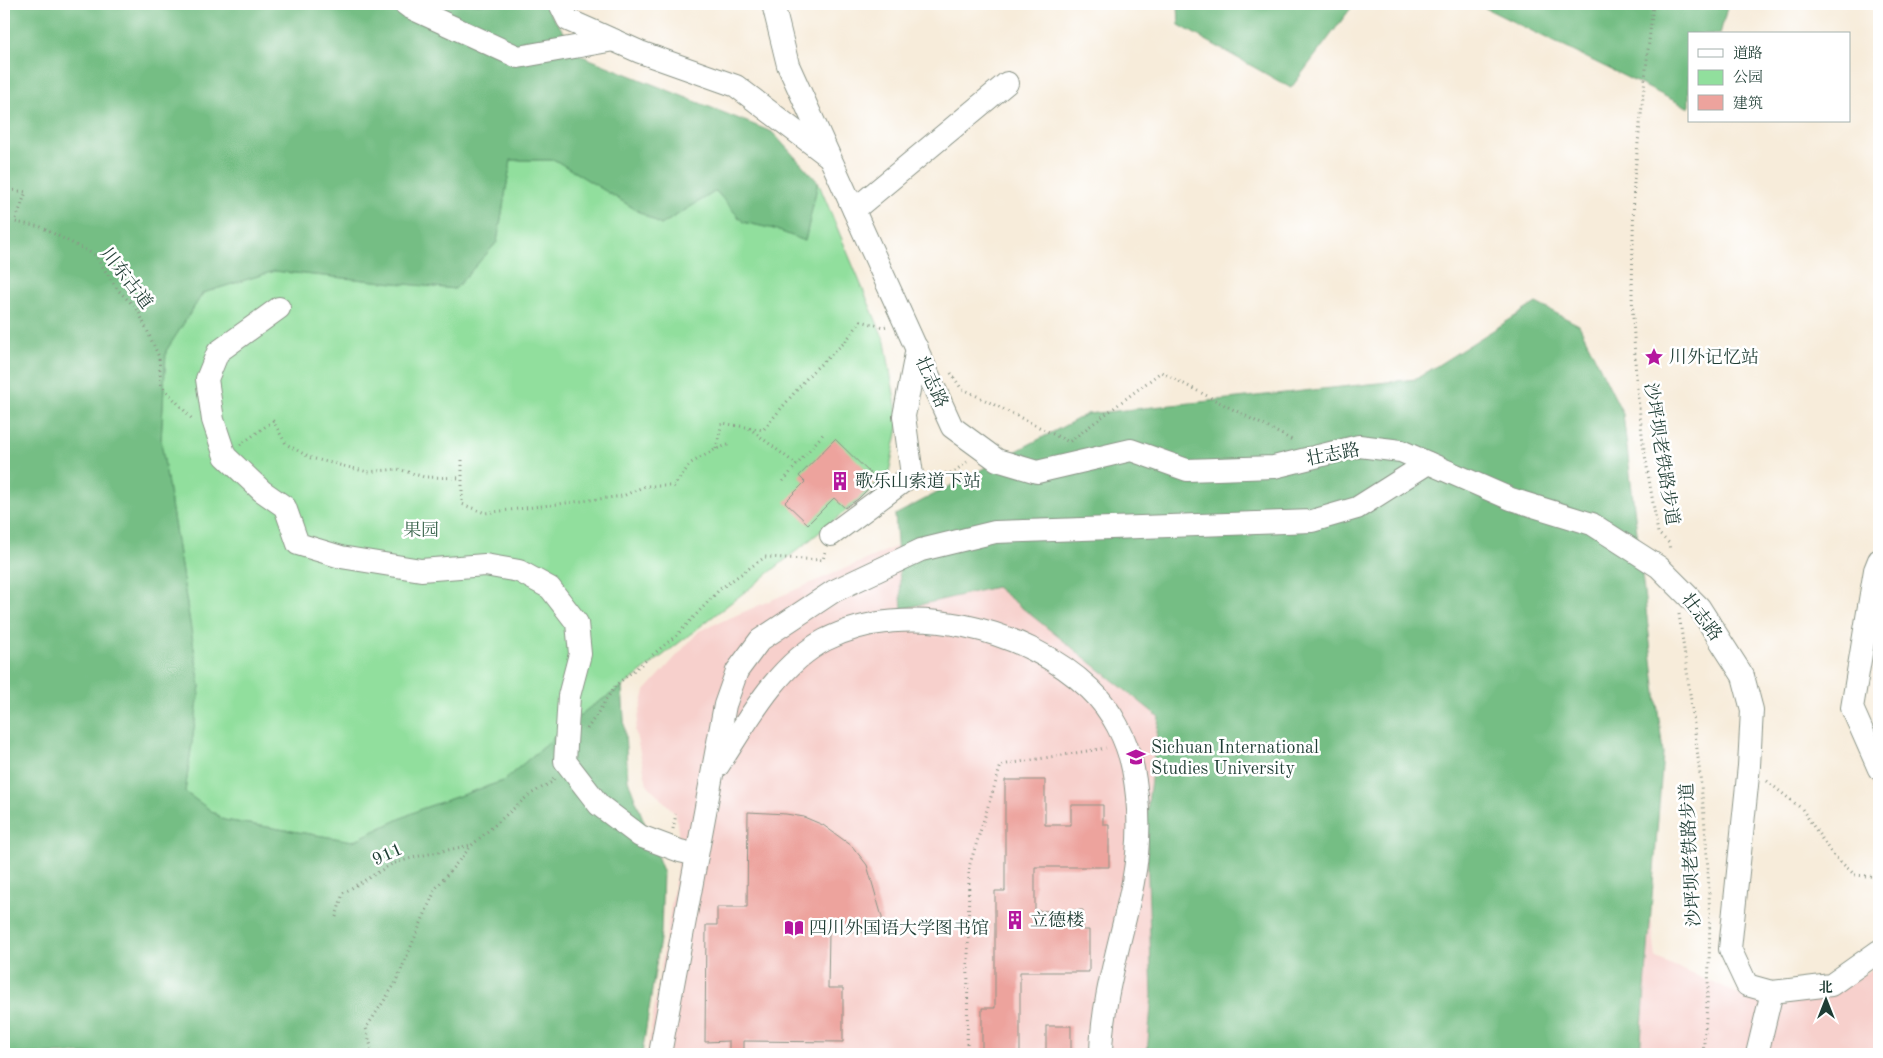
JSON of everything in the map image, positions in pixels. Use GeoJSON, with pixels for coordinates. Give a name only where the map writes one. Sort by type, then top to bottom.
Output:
{"type":"FeatureCollection","features":[{"type":"Feature","properties":{"kind":"street"},"geometry":{"type":"LineString","coordinates":[[405,4],[518,57],[614,40]]}},
{"type":"Feature","properties":{"kind":"street"},"geometry":{"type":"LineString","coordinates":[[560,4],[568,20],[640,52],[736,86],[831,158]]}},
{"type":"Feature","properties":{"kind":"street","name":"壮志路"},"geometry":{"type":"LineString","coordinates":[[773,4],[788,65],[952,427],[997,460],[1037,472],[1131,450],[1187,470],[1274,467],[1359,446],[1400,451],[1511,499],[1592,524],[1659,567],[1699,607],[1743,676],[1752,710],[1749,766],[1730,949],[1747,985],[1772,992],[1831,985],[1879,951]]}},
{"type":"Feature","properties":{"kind":"street"},"geometry":{"type":"LineString","coordinates":[[854,210],[1007,83]]}},
{"type":"Feature","properties":{"kind":"street"},"geometry":{"type":"LineString","coordinates":[[279,308],[218,352],[207,379],[213,420],[225,456],[262,491],[285,507],[298,544],[341,557],[421,570],[485,565],[519,571],[550,588],[577,623],[580,654],[569,696],[565,761],[600,805],[640,836],[680,851],[697,855]]}},
{"type":"Feature","properties":{"kind":"street"},"geometry":{"type":"LineString","coordinates":[[831,535],[912,475],[904,416],[917,348]]}},
{"type":"Feature","properties":{"kind":"street"},"geometry":{"type":"LineString","coordinates":[[660,1054],[725,705],[737,671],[760,640],[834,591],[921,550],[995,532],[1312,521],[1357,508],[1428,463]]}},
{"type":"Feature","properties":{"kind":"street"},"geometry":{"type":"LineString","coordinates":[[1879,560],[1875,570],[1852,708],[1879,770]]}},
{"type":"Feature","properties":{"kind":"street"},"geometry":{"type":"LineString","coordinates":[[711,776],[758,705],[778,679],[800,658],[826,640],[856,629],[885,622],[924,621],[964,624],[1030,647],[1063,667],[1091,690],[1112,716],[1127,745],[1137,790],[1138,821],[1134,880],[1107,998],[1101,1033],[1101,1054]]}},
{"type":"Feature","properties":{"kind":"street"},"geometry":{"type":"LineString","coordinates":[[1757,1054],[1772,992]]}},
{"type":"Feature","properties":{"kind":"path","name":"沙坪坝老铁路步道"},"geometry":{"type":"LineString","coordinates":[[1654,4],[1634,180],[1632,295],[1636,379],[1643,443],[1658,533],[1668,543],[1670,553]]}},
{"type":"Feature","properties":{"kind":"path","name":"川东古道"},"geometry":{"type":"LineString","coordinates":[[4,188],[26,192],[15,222],[41,226],[95,255],[118,290],[138,310],[158,357],[161,385],[198,424]]}},
{"type":"Feature","properties":{"kind":"path"},"geometry":{"type":"LineString","coordinates":[[716,449],[722,423],[762,430],[811,373],[844,342],[861,322],[883,327]]}},
{"type":"Feature","properties":{"kind":"path"},"geometry":{"type":"LineString","coordinates":[[950,372],[961,388],[1069,442],[1161,372],[1294,441],[1304,459]]}},
{"type":"Feature","properties":{"kind":"path"},"geometry":{"type":"LineString","coordinates":[[225,456],[273,422],[286,444],[311,458],[368,472],[398,469],[424,477],[462,478]]}},
{"type":"Feature","properties":{"kind":"path"},"geometry":{"type":"LineString","coordinates":[[749,427],[797,465]]}},
{"type":"Feature","properties":{"kind":"path"},"geometry":{"type":"LineString","coordinates":[[783,481],[824,433]]}},
{"type":"Feature","properties":{"kind":"path"},"geometry":{"type":"LineString","coordinates":[[462,460],[462,504],[485,513],[623,496],[645,486],[674,486],[691,463],[716,449],[731,444]]}},
{"type":"Feature","properties":{"kind":"path"},"geometry":{"type":"LineString","coordinates":[[912,475],[952,474],[966,464]]}},
{"type":"Feature","properties":{"kind":"path","name":"沙坪坝老铁路步道"},"geometry":{"type":"LineString","coordinates":[[1679,613],[1698,751],[1709,892],[1708,998],[1703,1054]]}},
{"type":"Feature","properties":{"kind":"path"},"geometry":{"type":"LineString","coordinates":[[967,1054],[969,867],[1001,765],[1127,745]]}},
{"type":"Feature","properties":{"kind":"path"},"geometry":{"type":"LineString","coordinates":[[1749,766],[1802,809],[1832,854],[1855,875],[1879,877]]}},
{"type":"Feature","properties":{"kind":"path","name":"911"},"geometry":{"type":"LineString","coordinates":[[336,917],[343,893],[392,864],[472,845]]}},
{"type":"Feature","properties":{"kind":"shaded area","name":"Sichuan International Studies University"},"geometry":{"type":"Polygon","coordinates":[[[921,536],[1610,585],[1656,958],[1745,997],[1778,1004],[1833,995],[1879,964],[1879,1054],[647,1054],[680,851],[676,814],[647,784],[635,730],[645,691],[699,631],[921,536]]]}},
{"type":"Feature","properties":{"kind":"green space"},"geometry":{"type":"Polygon","coordinates":[[[4,4],[543,4],[582,56],[772,132],[818,182],[805,241],[774,229],[743,222],[716,191],[661,225],[555,160],[511,160],[497,242],[455,289],[274,271],[203,293],[166,351],[161,441],[200,686],[185,792],[224,820],[353,841],[421,809],[503,781],[589,708],[622,687],[628,780],[663,871],[661,933],[642,1054],[4,1054],[4,4]]]}},
{"type":"Feature","properties":{"kind":"green space"},"geometry":{"type":"Polygon","coordinates":[[[1178,4],[1354,4],[1291,88],[1179,25],[1178,4]]]}},
{"type":"Feature","properties":{"kind":"green space"},"geometry":{"type":"Polygon","coordinates":[[[1477,4],[1728,4],[1721,32],[1688,32],[1688,108],[1477,4]]]}},
{"type":"Feature","properties":{"kind":"green space","name":"果园"},"geometry":{"type":"Polygon","coordinates":[[[511,160],[555,160],[661,225],[716,191],[743,222],[774,229],[805,241],[818,182],[885,342],[899,423],[888,477],[764,577],[622,687],[589,708],[503,781],[421,809],[353,841],[224,820],[185,792],[200,686],[161,441],[166,351],[203,293],[274,271],[455,289],[497,242],[511,160]]]}},
{"type":"Feature","properties":{"kind":"green space"},"geometry":{"type":"Polygon","coordinates":[[[1536,303],[1579,325],[1623,414],[1663,753],[1640,1054],[1147,1054],[1152,995],[1146,819],[1159,717],[996,587],[902,609],[895,515],[1087,414],[1416,379],[1536,303]]]}},
{"type":"Feature","properties":{"kind":"building","name":"歌乐山索道下站"},"geometry":{"type":"Polygon","coordinates":[[[835,439],[877,480],[858,499],[845,508],[834,498],[808,524],[785,502],[805,482],[799,476],[835,439]]]}},
{"type":"Feature","properties":{"kind":"building","name":"立德楼"},"geometry":{"type":"Polygon","coordinates":[[[1005,780],[1045,780],[1045,825],[1071,825],[1071,805],[1103,805],[1103,824],[1109,824],[1109,867],[1035,867],[1035,911],[1083,910],[1083,930],[1089,930],[1089,972],[1020,972],[1020,1054],[982,1054],[982,1008],[995,1008],[995,891],[1005,891],[1005,780]]]}},
{"type":"Feature","properties":{"kind":"building","name":"四川外国语大学图书馆"},"geometry":{"type":"Polygon","coordinates":[[[748,812],[804,817],[823,825],[852,846],[867,865],[882,917],[882,932],[829,932],[828,988],[843,988],[843,1042],[744,1041],[744,1054],[729,1054],[729,1041],[705,1042],[706,925],[717,925],[717,907],[747,907],[748,812]]]}},
{"type":"Feature","properties":{"kind":"building"},"geometry":{"type":"Polygon","coordinates":[[[1046,1026],[1071,1026],[1071,1054],[1046,1054],[1046,1026]]]}},
{"type":"Feature","properties":{"kind":"place","name":"川外记忆站"},"geometry":{"type":"Point","coordinates":[1654,357]}},
{"type":"Feature","properties":{"kind":"place","name":"歌乐山索道下站"},"geometry":{"type":"Point","coordinates":[840,481]}},
{"type":"Feature","properties":{"kind":"place","name":"Sichuan International Studies University"},"geometry":{"type":"Point","coordinates":[1136,757]}},
{"type":"Feature","properties":{"kind":"place","name":"立德楼"},"geometry":{"type":"Point","coordinates":[1015,920]}},
{"type":"Feature","properties":{"kind":"place","name":"四川外国语大学图书馆"},"geometry":{"type":"Point","coordinates":[794,928]}}]}
